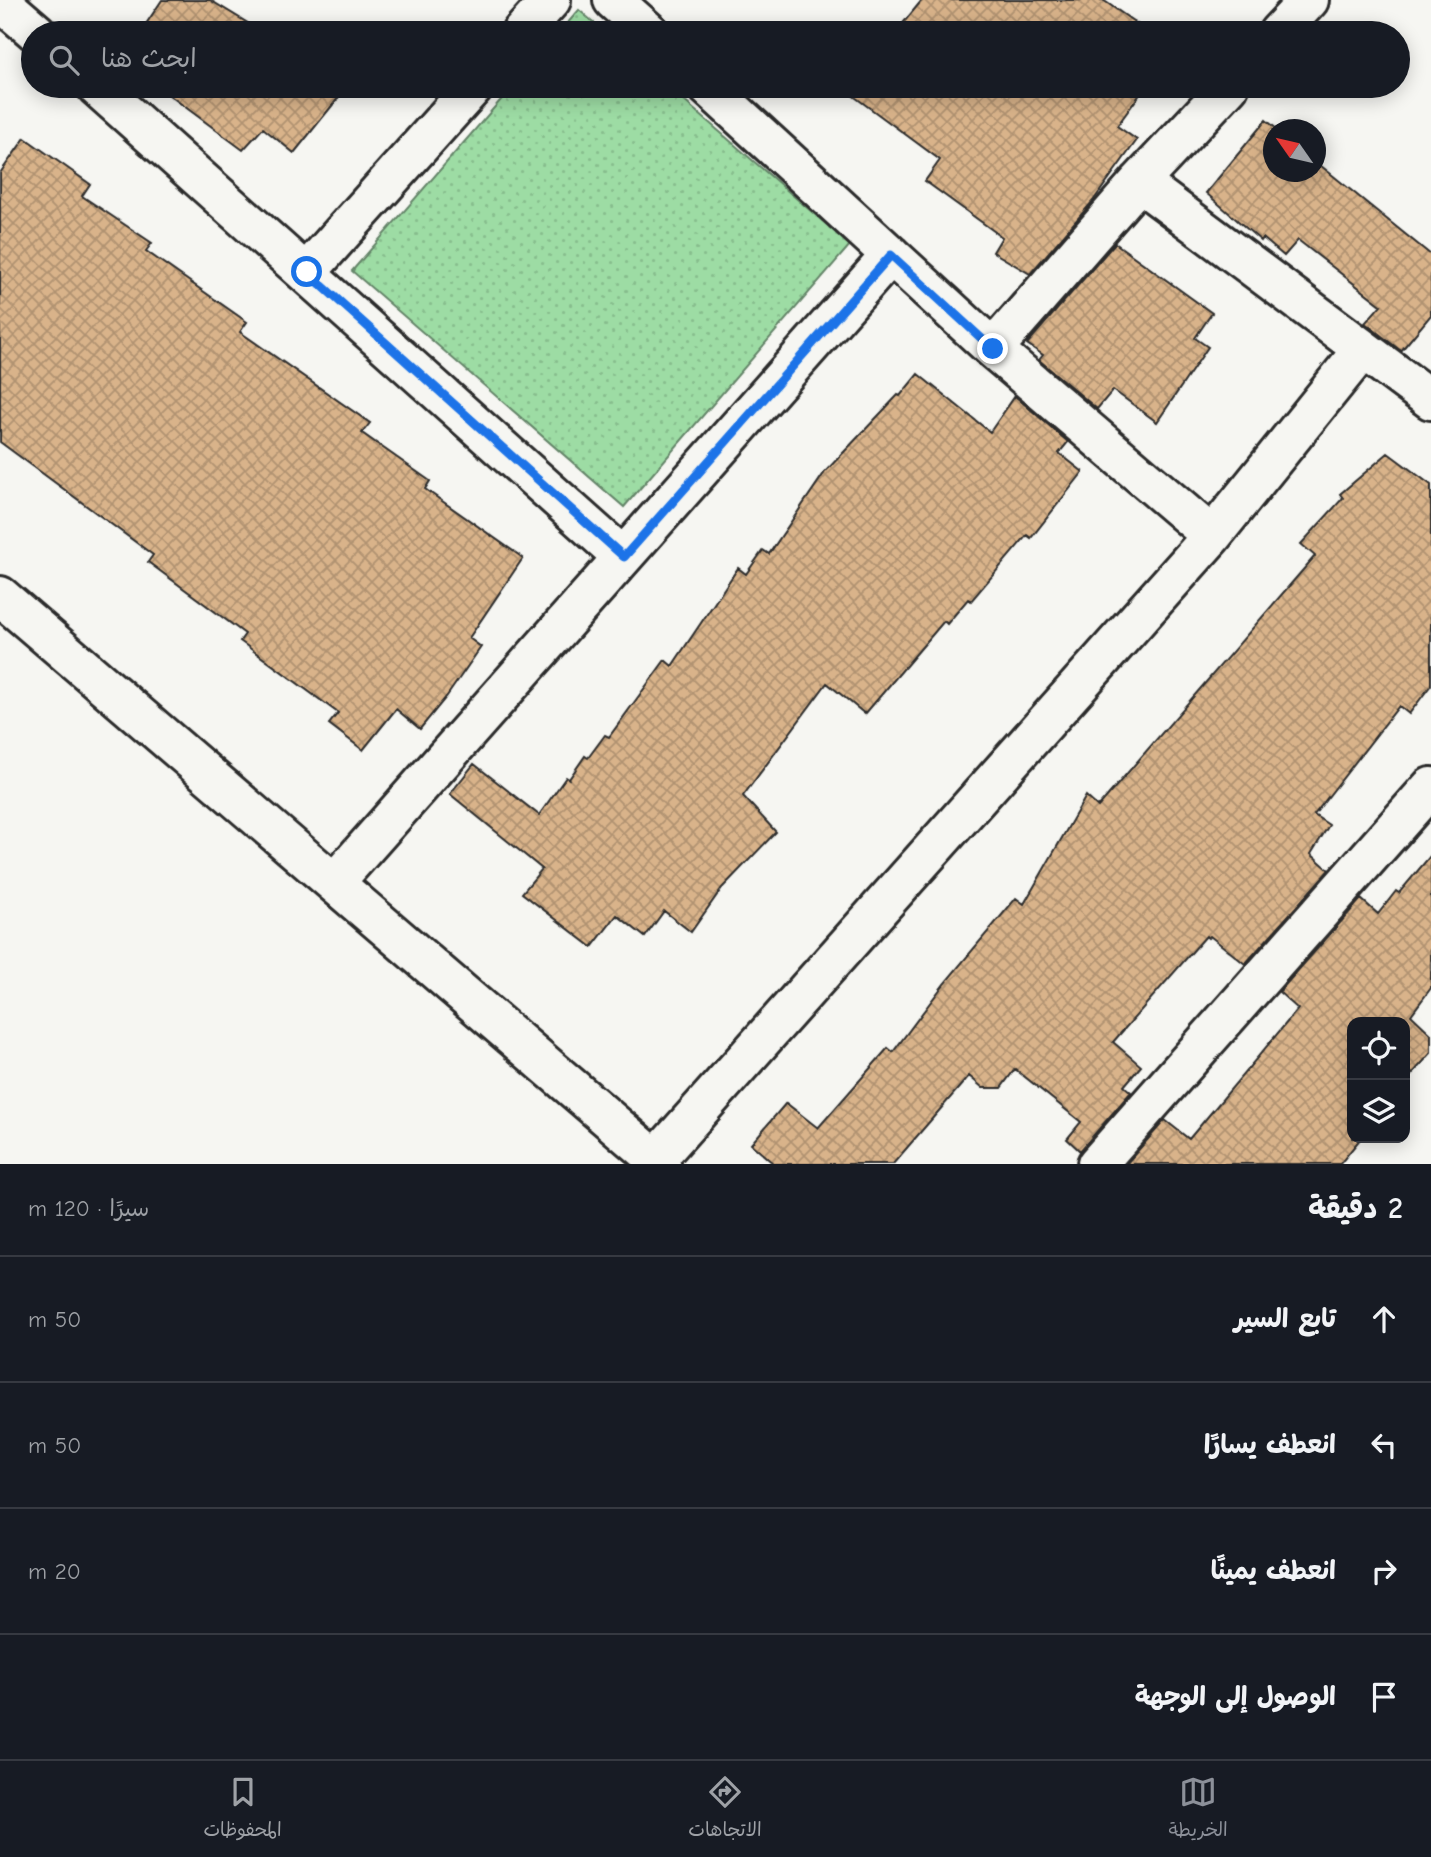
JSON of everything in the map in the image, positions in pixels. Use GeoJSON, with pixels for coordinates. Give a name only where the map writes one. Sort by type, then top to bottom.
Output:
{"type":"FeatureCollection","features":[{"type":"Feature","properties":{"kind":"street"},"geometry":{"type":"LineString","coordinates":[[532,21],[551,0]]}},
{"type":"Feature","properties":{"kind":"street"},"geometry":{"type":"LineString","coordinates":[[614,0],[637,21]]}},
{"type":"Feature","properties":{"kind":"street"},"geometry":{"type":"LineString","coordinates":[[0,1],[23,21]]}},
{"type":"Feature","properties":{"kind":"street"},"geometry":{"type":"LineString","coordinates":[[110,98],[624,557]]}},
{"type":"Feature","properties":{"kind":"street"},"geometry":{"type":"LineString","coordinates":[[307,272],[463,98]]}},
{"type":"Feature","properties":{"kind":"street"},"geometry":{"type":"LineString","coordinates":[[720,98],[993,349],[1212,537]]}},
{"type":"Feature","properties":{"kind":"street"},"geometry":{"type":"LineString","coordinates":[[993,349],[1139,182],[1217,98]]}},
{"type":"Feature","properties":{"kind":"street"},"geometry":{"type":"LineString","coordinates":[[1139,182],[1431,400]]}},
{"type":"Feature","properties":{"kind":"street"},"geometry":{"type":"LineString","coordinates":[[334,883],[891,255]]}},
{"type":"Feature","properties":{"kind":"street"},"geometry":{"type":"LineString","coordinates":[[0,596],[659,1161],[1212,537],[1362,350]]}},
{"type":"Feature","properties":{"kind":"street"},"geometry":{"type":"LineString","coordinates":[[1097,1164],[1431,787]]}},
{"type":"Feature","properties":{"kind":"green space"},"geometry":{"type":"Polygon","coordinates":[[[579,10],[592,21],[569,21],[579,10]]]}},
{"type":"Feature","properties":{"kind":"green space"},"geometry":{"type":"Polygon","coordinates":[[[503,98],[681,98],[850,245],[624,507],[352,271],[503,98]]]}},
{"type":"Feature","properties":{"kind":"building"},"geometry":{"type":"Polygon","coordinates":[[[162,0],[210,0],[244,21],[148,21],[162,0]]]}},
{"type":"Feature","properties":{"kind":"building"},"geometry":{"type":"Polygon","coordinates":[[[922,0],[1103,0],[1133,21],[905,21],[922,0]]]}},
{"type":"Feature","properties":{"kind":"building"},"geometry":{"type":"Polygon","coordinates":[[[173,98],[338,98],[294,153],[263,128],[243,150],[173,98]]]}},
{"type":"Feature","properties":{"kind":"building"},"geometry":{"type":"Polygon","coordinates":[[[856,98],[1137,98],[1117,126],[1137,140],[1093,201],[1030,274],[993,252],[1002,237],[925,181],[940,160],[856,98]]]}},
{"type":"Feature","properties":{"kind":"building"},"geometry":{"type":"Polygon","coordinates":[[[1263,124],[1263,182],[1326,182],[1326,170],[1431,255],[1431,315],[1401,351],[1365,323],[1381,305],[1298,240],[1284,256],[1263,238],[1261,241],[1206,193],[1263,124]]]}},
{"type":"Feature","properties":{"kind":"building"},"geometry":{"type":"Polygon","coordinates":[[[25,138],[90,184],[82,196],[152,243],[146,251],[247,322],[240,332],[370,423],[362,433],[430,481],[425,489],[523,558],[469,638],[481,647],[420,729],[396,709],[363,750],[329,724],[338,713],[240,641],[245,634],[148,562],[153,555],[0,442],[0,173],[25,138]]]}},
{"type":"Feature","properties":{"kind":"building"},"geometry":{"type":"Polygon","coordinates":[[[1115,243],[1212,313],[1195,338],[1208,347],[1157,422],[1113,390],[1097,409],[1039,360],[1043,355],[1027,344],[1115,243]]]}},
{"type":"Feature","properties":{"kind":"building"},"geometry":{"type":"Polygon","coordinates":[[[918,374],[990,432],[1015,396],[1068,442],[1059,453],[1083,472],[1031,538],[1027,535],[971,601],[968,599],[947,624],[944,621],[865,714],[827,683],[743,796],[776,832],[722,888],[691,932],[664,911],[645,937],[617,915],[592,947],[522,893],[542,869],[450,794],[474,764],[539,815],[566,777],[569,779],[585,756],[588,758],[605,735],[609,737],[665,660],[672,666],[738,568],[746,574],[763,550],[769,554],[825,472],[918,374]]]}},
{"type":"Feature","properties":{"kind":"building"},"geometry":{"type":"Polygon","coordinates":[[[1388,453],[1431,485],[1431,685],[1409,714],[1399,706],[1314,815],[1329,825],[1311,854],[1329,870],[1245,964],[1210,936],[1206,936],[1113,1042],[1141,1066],[1124,1086],[1131,1092],[1080,1151],[1067,1139],[1081,1122],[1015,1069],[1001,1088],[983,1088],[969,1076],[893,1164],[774,1164],[751,1144],[786,1103],[818,1128],[888,1048],[893,1052],[944,984],[1016,898],[1024,904],[1086,796],[1098,807],[1315,556],[1301,544],[1343,498],[1340,494],[1388,453]]]}},
{"type":"Feature","properties":{"kind":"building"},"geometry":{"type":"Polygon","coordinates":[[[1431,855],[1431,988],[1411,1015],[1431,1034],[1431,1053],[1410,1076],[1410,1017],[1347,1017],[1347,1143],[1357,1143],[1340,1164],[1126,1164],[1165,1120],[1189,1139],[1298,1009],[1279,992],[1361,899],[1378,914],[1396,891],[1399,893],[1431,855]]]}},
{"type":"Feature","properties":{"kind":"route"},"geometry":{"type":"LineString","coordinates":[[307,272],[624,557],[891,255],[993,349]]}}]}
